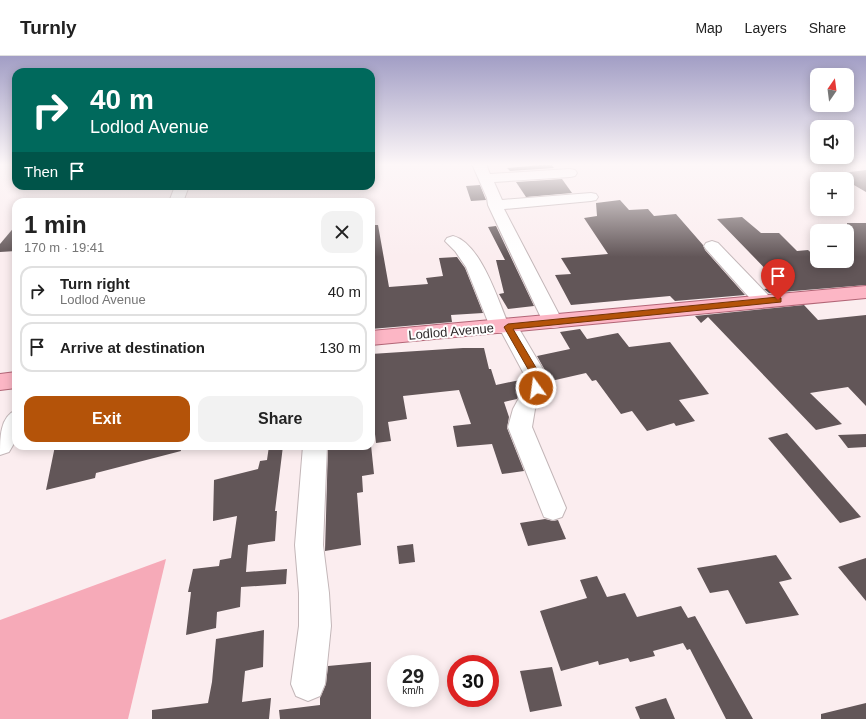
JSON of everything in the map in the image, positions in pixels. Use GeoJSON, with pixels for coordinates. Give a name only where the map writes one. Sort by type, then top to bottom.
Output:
{"type":"FeatureCollection","features":[{"type":"Feature","properties":{"kind":"main road","name":"Lodlod Avenue"},"geometry":{"type":"LineString","coordinates":[[375,338],[504,327],[866,292]]}},
{"type":"Feature","properties":{"kind":"main road"},"geometry":{"type":"LineString","coordinates":[[0,382],[12,380]]}},
{"type":"Feature","properties":{"kind":"street"},"geometry":{"type":"LineString","coordinates":[[493,195],[528,260],[558,321]]}},
{"type":"Feature","properties":{"kind":"street"},"geometry":{"type":"LineString","coordinates":[[497,203],[591,197]]}},
{"type":"Feature","properties":{"kind":"street"},"geometry":{"type":"LineString","coordinates":[[453,241],[464,249],[476,269],[504,327],[536,376],[536,388],[524,409],[520,427],[553,508]]}},
{"type":"Feature","properties":{"kind":"street"},"geometry":{"type":"LineString","coordinates":[[712,246],[763,301]]}},
{"type":"Feature","properties":{"kind":"street"},"geometry":{"type":"LineString","coordinates":[[0,445],[12,426]]}},
{"type":"Feature","properties":{"kind":"street"},"geometry":{"type":"LineString","coordinates":[[308,684],[315,626],[314,593],[309,545],[315,450]]}},
{"type":"Feature","properties":{"kind":"shaded area"},"geometry":{"type":"Polygon","coordinates":[[[166,559],[128,719],[0,719],[0,620],[166,559]]]}},
{"type":"Feature","properties":{"kind":"building"},"geometry":{"type":"Polygon","coordinates":[[[469,195],[484,195],[486,200],[471,201],[469,195]]]}},
{"type":"Feature","properties":{"kind":"building"},"geometry":{"type":"Polygon","coordinates":[[[525,195],[550,195],[526,197],[525,195]]]}},
{"type":"Feature","properties":{"kind":"building"},"geometry":{"type":"Polygon","coordinates":[[[620,200],[629,210],[648,209],[654,216],[676,214],[703,245],[705,250],[745,295],[675,301],[670,296],[571,305],[555,275],[571,274],[561,258],[608,254],[584,218],[597,216],[596,203],[620,200]]]}},
{"type":"Feature","properties":{"kind":"building"},"geometry":{"type":"Polygon","coordinates":[[[742,217],[761,233],[779,233],[797,251],[808,250],[810,252],[810,268],[854,268],[854,224],[847,223],[866,223],[866,285],[769,293],[764,289],[782,286],[717,219],[742,217]]]}},
{"type":"Feature","properties":{"kind":"building"},"geometry":{"type":"Polygon","coordinates":[[[375,225],[378,225],[389,287],[428,284],[426,278],[443,276],[439,258],[457,257],[465,268],[483,313],[451,315],[452,322],[375,329],[375,225]]]}},
{"type":"Feature","properties":{"kind":"building"},"geometry":{"type":"Polygon","coordinates":[[[496,226],[534,306],[508,309],[499,294],[504,293],[496,260],[505,260],[488,227],[496,226]]]}},
{"type":"Feature","properties":{"kind":"building"},"geometry":{"type":"Polygon","coordinates":[[[12,230],[12,251],[0,252],[0,244],[12,230]]]}},
{"type":"Feature","properties":{"kind":"building"},"geometry":{"type":"Polygon","coordinates":[[[804,305],[818,320],[866,315],[866,406],[848,387],[810,393],[842,424],[816,430],[708,317],[701,323],[695,316],[804,305]]]}},
{"type":"Feature","properties":{"kind":"building"},"geometry":{"type":"Polygon","coordinates":[[[580,329],[587,339],[618,333],[629,347],[670,342],[709,394],[679,400],[695,421],[676,426],[674,423],[647,431],[632,411],[621,414],[596,380],[592,381],[586,373],[551,381],[537,356],[570,349],[560,332],[580,329]]]}},
{"type":"Feature","properties":{"kind":"building"},"geometry":{"type":"Polygon","coordinates":[[[484,348],[489,369],[491,369],[496,385],[520,380],[523,387],[517,399],[504,402],[509,417],[507,428],[524,471],[502,474],[492,444],[457,447],[453,426],[471,424],[459,390],[403,396],[407,419],[388,422],[391,441],[376,443],[375,354],[484,348]]]}},
{"type":"Feature","properties":{"kind":"building"},"geometry":{"type":"Polygon","coordinates":[[[787,433],[861,517],[840,523],[768,438],[787,433]]]}},
{"type":"Feature","properties":{"kind":"building"},"geometry":{"type":"Polygon","coordinates":[[[866,434],[866,447],[848,448],[838,435],[866,434]]]}},
{"type":"Feature","properties":{"kind":"building"},"geometry":{"type":"Polygon","coordinates":[[[54,450],[181,450],[96,473],[95,478],[46,490],[54,450]]]}},
{"type":"Feature","properties":{"kind":"building"},"geometry":{"type":"Polygon","coordinates":[[[268,450],[283,450],[275,511],[277,511],[275,541],[248,545],[246,572],[287,569],[286,584],[241,587],[240,607],[217,612],[216,628],[186,635],[191,592],[188,592],[193,569],[219,566],[220,560],[231,558],[237,516],[213,521],[214,480],[258,469],[260,461],[267,460],[268,450]]]}},
{"type":"Feature","properties":{"kind":"building"},"geometry":{"type":"Polygon","coordinates":[[[328,450],[372,450],[374,474],[362,476],[363,492],[357,493],[361,545],[325,551],[328,450]]]}},
{"type":"Feature","properties":{"kind":"building"},"geometry":{"type":"Polygon","coordinates":[[[545,519],[553,521],[558,520],[566,539],[528,546],[520,523],[545,519]]]}},
{"type":"Feature","properties":{"kind":"building"},"geometry":{"type":"Polygon","coordinates":[[[413,544],[415,562],[399,564],[397,546],[413,544]]]}},
{"type":"Feature","properties":{"kind":"building"},"geometry":{"type":"Polygon","coordinates":[[[776,555],[792,579],[779,582],[799,615],[746,624],[728,590],[710,593],[697,568],[776,555]]]}},
{"type":"Feature","properties":{"kind":"building"},"geometry":{"type":"Polygon","coordinates":[[[866,558],[866,601],[838,567],[866,558]]]}},
{"type":"Feature","properties":{"kind":"building"},"geometry":{"type":"Polygon","coordinates":[[[597,576],[607,597],[625,593],[637,617],[681,606],[688,618],[695,616],[753,719],[726,719],[690,649],[687,650],[683,643],[653,651],[655,656],[630,662],[628,658],[599,665],[598,661],[561,671],[540,611],[587,598],[580,580],[597,576]]]}},
{"type":"Feature","properties":{"kind":"building"},"geometry":{"type":"Polygon","coordinates":[[[264,630],[263,667],[245,671],[242,702],[271,698],[269,719],[152,719],[152,710],[208,703],[212,682],[216,639],[264,630]]]}},
{"type":"Feature","properties":{"kind":"building"},"geometry":{"type":"Polygon","coordinates":[[[371,662],[371,719],[280,719],[279,710],[320,705],[320,698],[326,684],[328,666],[371,662]]]}},
{"type":"Feature","properties":{"kind":"building"},"geometry":{"type":"Polygon","coordinates":[[[552,667],[562,706],[530,712],[520,671],[552,667]]]}},
{"type":"Feature","properties":{"kind":"building"},"geometry":{"type":"Polygon","coordinates":[[[666,698],[675,719],[640,719],[635,707],[666,698]]]}},
{"type":"Feature","properties":{"kind":"building"},"geometry":{"type":"Polygon","coordinates":[[[866,703],[866,719],[821,719],[821,714],[866,703]]]}},
{"type":"Feature","properties":{"kind":"route"},"geometry":{"type":"LineString","coordinates":[[536,388],[536,376],[508,327],[778,300]]}}]}
